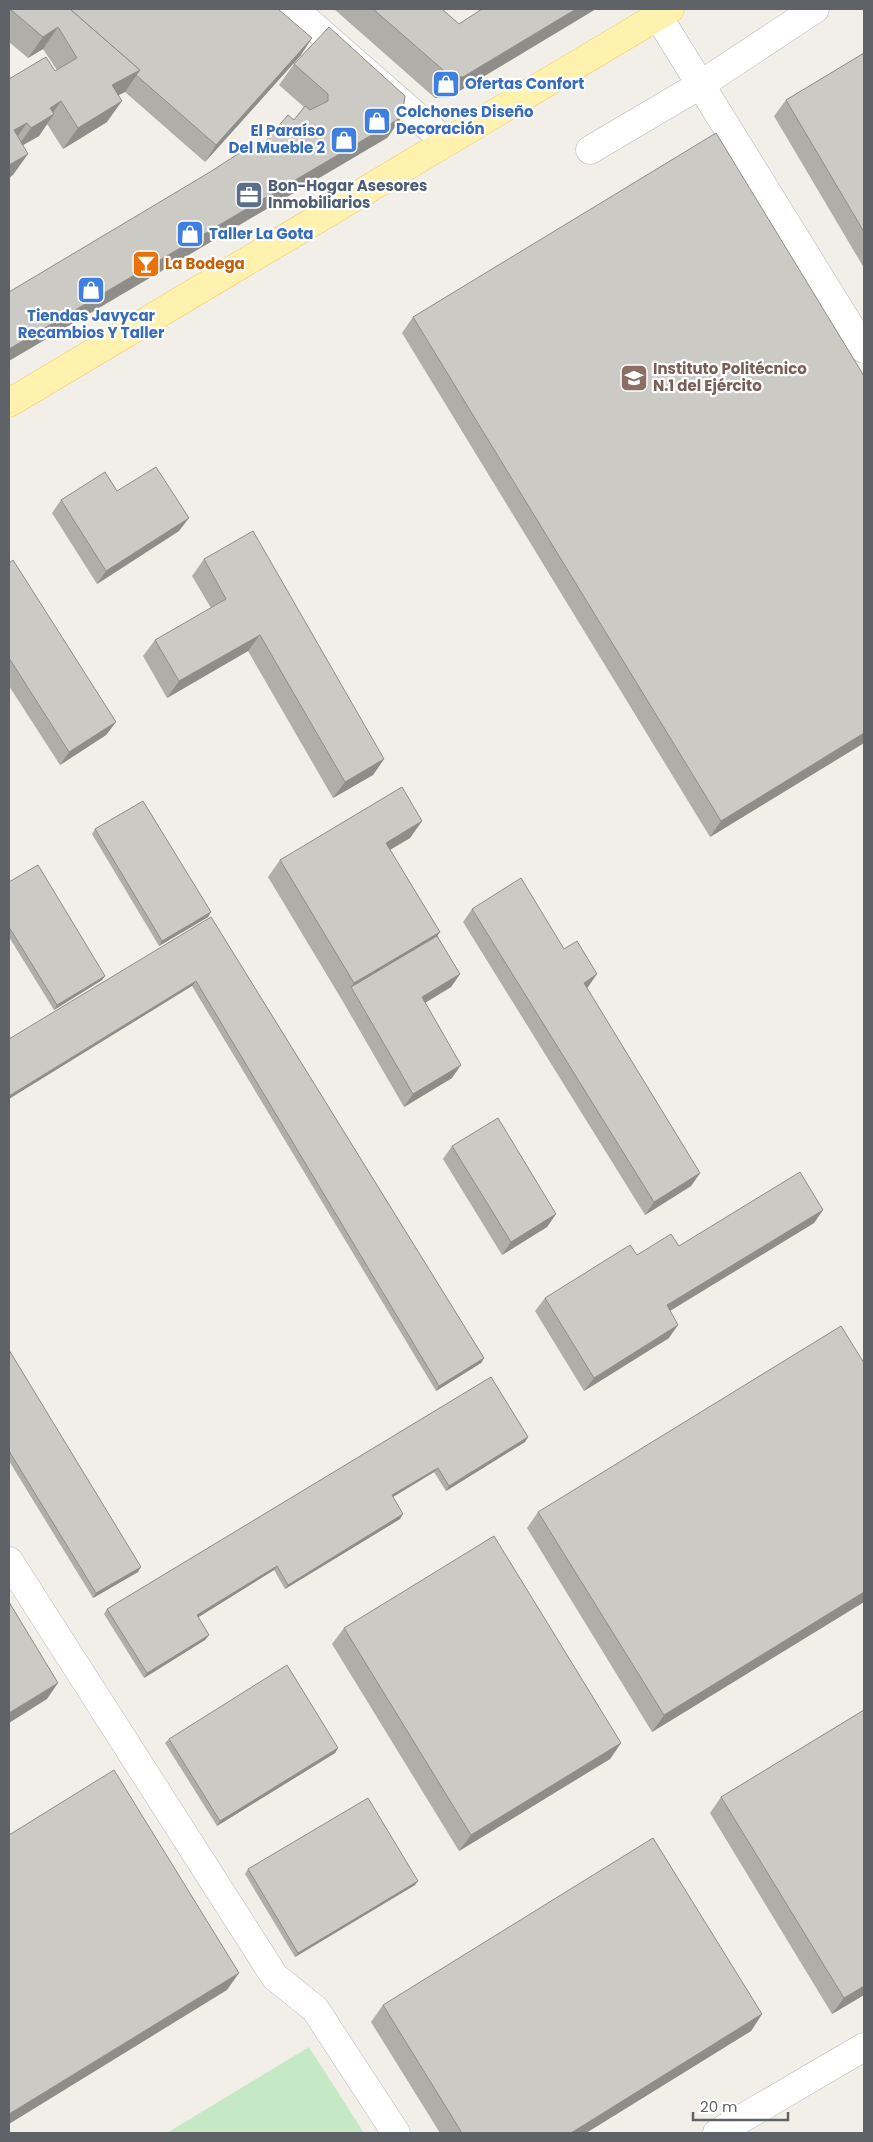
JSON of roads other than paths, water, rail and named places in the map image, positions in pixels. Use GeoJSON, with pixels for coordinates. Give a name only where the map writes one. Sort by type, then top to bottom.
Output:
{"type":"FeatureCollection","features":[{"type":"Feature","properties":{"kind":"main road"},"geometry":{"type":"LineString","coordinates":[[9,402],[664,12]]}},
{"type":"Feature","properties":{"kind":"street"},"geometry":{"type":"LineString","coordinates":[[294,9],[446,142]]}},
{"type":"Feature","properties":{"kind":"street"},"geometry":{"type":"LineString","coordinates":[[590,150],[700,85],[815,9]]}},
{"type":"Feature","properties":{"kind":"street"},"geometry":{"type":"LineString","coordinates":[[664,12],[700,85],[864,349]]}},
{"type":"Feature","properties":{"kind":"street"},"geometry":{"type":"LineString","coordinates":[[9,1561],[275,1978],[315,2009],[396,2133]]}},
{"type":"Feature","properties":{"kind":"street"},"geometry":{"type":"LineString","coordinates":[[717,2133],[864,2047]]}},
{"type":"Feature","properties":{"kind":"place","name":"Ofertas Confort"},"geometry":{"type":"Point","coordinates":[446,84]}},
{"type":"Feature","properties":{"kind":"place","name":"Colchones Diseño Decoración"},"geometry":{"type":"Point","coordinates":[377,121]}},
{"type":"Feature","properties":{"kind":"place","name":"El Paraíso Del Mueble 2"},"geometry":{"type":"Point","coordinates":[344,140]}},
{"type":"Feature","properties":{"kind":"place","name":"Bon-Hogar Asesores Inmobiliarios"},"geometry":{"type":"Point","coordinates":[249,195]}},
{"type":"Feature","properties":{"kind":"place","name":"Taller La Gota"},"geometry":{"type":"Point","coordinates":[190,234]}},
{"type":"Feature","properties":{"kind":"place","name":"La Bodega"},"geometry":{"type":"Point","coordinates":[146,264]}},
{"type":"Feature","properties":{"kind":"place","name":"Tiendas Javycar Recambios Y Taller"},"geometry":{"type":"Point","coordinates":[91,290]}},
{"type":"Feature","properties":{"kind":"place","name":"Instituto Politécnico N.1 del Ejército"},"geometry":{"type":"Point","coordinates":[634,378]}}]}
